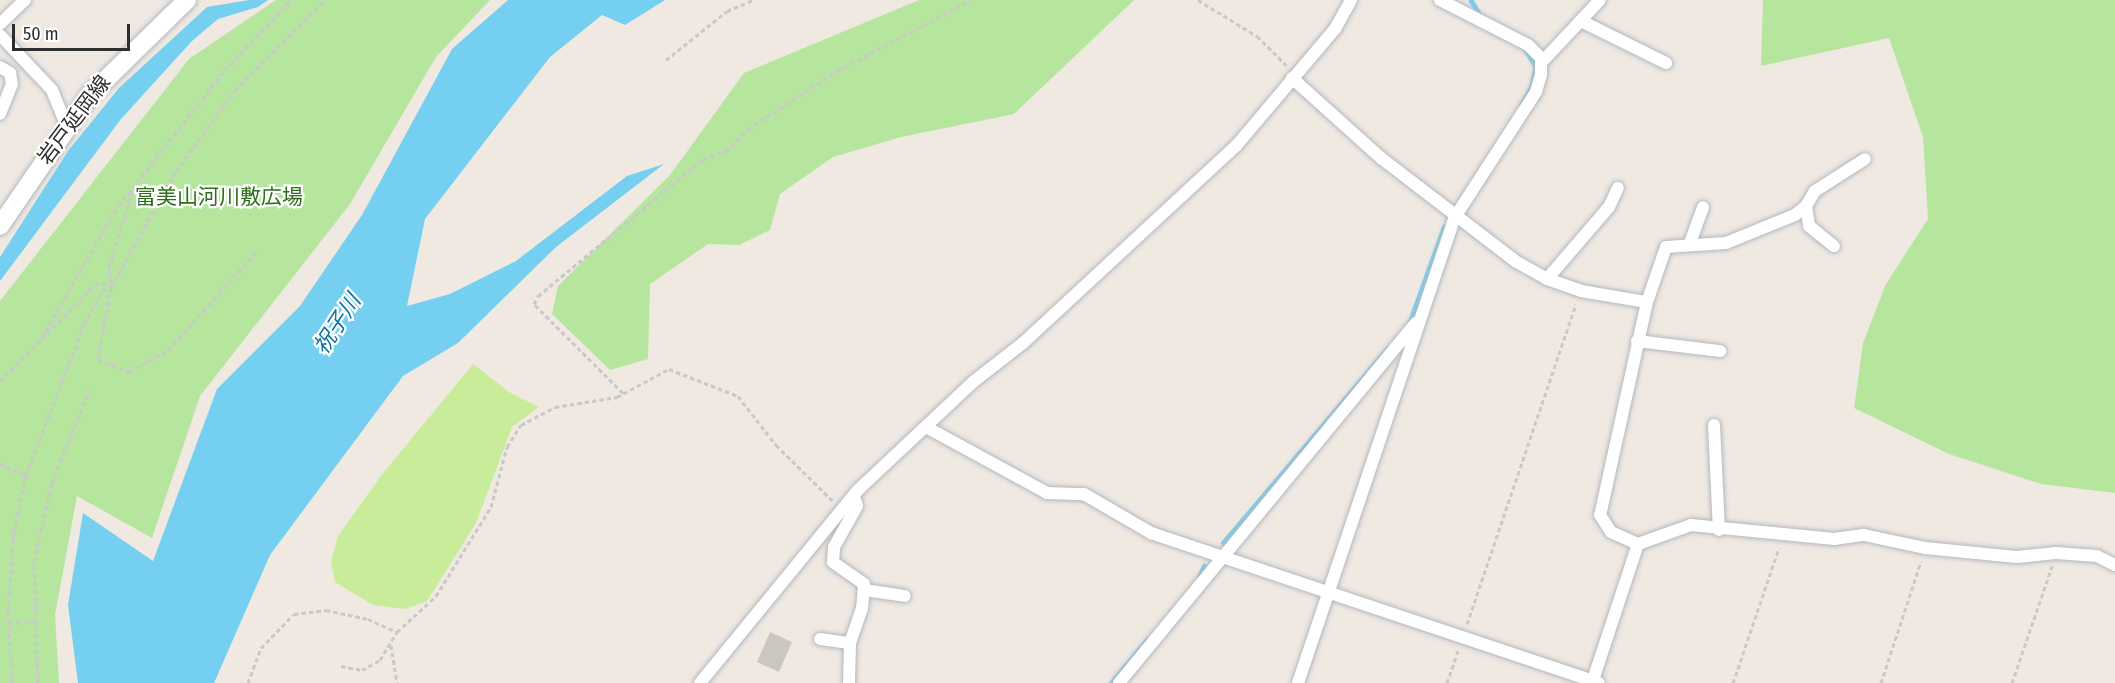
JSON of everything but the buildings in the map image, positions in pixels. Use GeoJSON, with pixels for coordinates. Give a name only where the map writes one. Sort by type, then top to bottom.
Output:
{"type":"FeatureCollection","features":[{"type":"Feature","properties":{"kind":"main road","name":"岩戸延岡線"},"geometry":{"type":"LineString","coordinates":[[0,226],[66,124],[112,70],[187,0]]}},
{"type":"Feature","properties":{"kind":"street"},"geometry":{"type":"LineString","coordinates":[[0,24],[25,0]]}},
{"type":"Feature","properties":{"kind":"street"},"geometry":{"type":"LineString","coordinates":[[700,683],[854,496],[973,382],[1023,344],[1236,146],[1335,29],[1351,0]]}},
{"type":"Feature","properties":{"kind":"street"},"geometry":{"type":"LineString","coordinates":[[1298,683],[1455,217],[1536,92],[1541,58],[1528,45],[1440,0]]}},
{"type":"Feature","properties":{"kind":"street"},"geometry":{"type":"LineString","coordinates":[[1541,63],[1600,0]]}},
{"type":"Feature","properties":{"kind":"street"},"geometry":{"type":"LineString","coordinates":[[1581,21],[1666,63]]}},
{"type":"Feature","properties":{"kind":"street"},"geometry":{"type":"LineString","coordinates":[[0,35],[52,90],[66,124]]}},
{"type":"Feature","properties":{"kind":"street"},"geometry":{"type":"LineString","coordinates":[[0,67],[10,73],[12,84],[0,114]]}},
{"type":"Feature","properties":{"kind":"street"},"geometry":{"type":"LineString","coordinates":[[1294,76],[1381,158],[1455,217],[1547,279],[1581,291],[1647,302]]}},
{"type":"Feature","properties":{"kind":"street"},"geometry":{"type":"LineString","coordinates":[[1865,159],[1815,191],[1806,206],[1795,215],[1726,243],[1690,243],[1666,247],[1647,302],[1637,341],[1600,515],[1611,532],[1638,544],[1691,525],[1719,530],[1834,539],[1864,536],[1925,548],[2017,557],[2056,553],[2097,556],[2115,565]]}},
{"type":"Feature","properties":{"kind":"street"},"geometry":{"type":"LineString","coordinates":[[1547,279],[1610,207],[1618,188]]}},
{"type":"Feature","properties":{"kind":"street"},"geometry":{"type":"LineString","coordinates":[[1806,206],[1809,226],[1834,246]]}},
{"type":"Feature","properties":{"kind":"street"},"geometry":{"type":"LineString","coordinates":[[1690,243],[1703,207]]}},
{"type":"Feature","properties":{"kind":"street"},"geometry":{"type":"LineString","coordinates":[[1119,683],[1420,319]]}},
{"type":"Feature","properties":{"kind":"street"},"geometry":{"type":"LineString","coordinates":[[1637,341],[1720,351]]}},
{"type":"Feature","properties":{"kind":"street"},"geometry":{"type":"LineString","coordinates":[[1714,425],[1719,530]]}},
{"type":"Feature","properties":{"kind":"street"},"geometry":{"type":"LineString","coordinates":[[926,427],[1047,494],[1084,494],[1151,533],[1594,682],[1638,544]]}},
{"type":"Feature","properties":{"kind":"street"},"geometry":{"type":"LineString","coordinates":[[849,683],[850,643],[864,584],[833,562],[834,547],[857,506],[854,496]]}},
{"type":"Feature","properties":{"kind":"street"},"geometry":{"type":"LineString","coordinates":[[864,590],[905,596]]}},
{"type":"Feature","properties":{"kind":"street"},"geometry":{"type":"LineString","coordinates":[[820,639],[850,643]]}},
{"type":"Feature","properties":{"kind":"path"},"geometry":{"type":"LineString","coordinates":[[38,344],[114,212],[225,70],[291,0]]}},
{"type":"Feature","properties":{"kind":"path"},"geometry":{"type":"LineString","coordinates":[[12,683],[9,560],[26,476],[84,324],[102,291],[111,285],[176,171],[235,90],[325,0]]}},
{"type":"Feature","properties":{"kind":"path"},"geometry":{"type":"LineString","coordinates":[[666,60],[727,11],[753,0]]}},
{"type":"Feature","properties":{"kind":"path"},"geometry":{"type":"LineString","coordinates":[[623,393],[538,309],[534,304],[538,296],[703,159],[726,151],[748,129],[837,71],[971,0]]}},
{"type":"Feature","properties":{"kind":"path"},"geometry":{"type":"LineString","coordinates":[[1198,0],[1257,36],[1294,76]]}},
{"type":"Feature","properties":{"kind":"path"},"geometry":{"type":"LineString","coordinates":[[134,188],[109,267],[111,285],[98,359],[129,372],[168,350],[259,249]]}},
{"type":"Feature","properties":{"kind":"path"},"geometry":{"type":"LineString","coordinates":[[0,381],[95,284],[111,285]]}},
{"type":"Feature","properties":{"kind":"path"},"geometry":{"type":"LineString","coordinates":[[1447,683],[1581,291]]}},
{"type":"Feature","properties":{"kind":"path"},"geometry":{"type":"LineString","coordinates":[[340,666],[362,670],[380,660],[397,632],[447,582],[491,507],[507,447],[521,425],[555,407],[594,403],[623,393],[669,369],[738,396],[776,445],[843,510]]}},
{"type":"Feature","properties":{"kind":"path"},"geometry":{"type":"LineString","coordinates":[[38,683],[34,621],[34,561],[43,514],[64,449],[89,390]]}},
{"type":"Feature","properties":{"kind":"path"},"geometry":{"type":"LineString","coordinates":[[0,464],[26,476]]}},
{"type":"Feature","properties":{"kind":"path"},"geometry":{"type":"LineString","coordinates":[[1733,683],[1784,535]]}},
{"type":"Feature","properties":{"kind":"path"},"geometry":{"type":"LineString","coordinates":[[1881,683],[1925,548]]}},
{"type":"Feature","properties":{"kind":"path"},"geometry":{"type":"LineString","coordinates":[[2012,683],[2056,553]]}},
{"type":"Feature","properties":{"kind":"path"},"geometry":{"type":"LineString","coordinates":[[248,683],[261,648],[294,614],[326,610],[368,619],[397,632]]}},
{"type":"Feature","properties":{"kind":"path"},"geometry":{"type":"LineString","coordinates":[[9,623],[34,621]]}},
{"type":"Feature","properties":{"kind":"path"},"geometry":{"type":"LineString","coordinates":[[391,645],[397,683]]}},
{"type":"Feature","properties":{"kind":"green space","name":"富美山河川敷広場"},"geometry":{"type":"Polygon","coordinates":[[[276,0],[490,0],[436,57],[350,204],[200,396],[152,538],[77,496],[55,615],[59,683],[0,683],[0,301],[189,59],[276,0]]]}},
{"type":"Feature","properties":{"kind":"green space"},"geometry":{"type":"Polygon","coordinates":[[[919,0],[1134,0],[1014,114],[901,137],[833,157],[780,194],[770,230],[739,245],[708,244],[650,284],[648,359],[610,370],[552,314],[558,286],[670,175],[744,73],[919,0]]]}},
{"type":"Feature","properties":{"kind":"green space"},"geometry":{"type":"Polygon","coordinates":[[[1763,0],[2115,0],[2115,493],[2041,484],[1949,454],[1854,408],[1863,343],[1886,284],[1928,219],[1923,137],[1889,38],[1761,66],[1763,0]]]}},
{"type":"Feature","properties":{"kind":"green space"},"geometry":{"type":"Polygon","coordinates":[[[473,364],[509,392],[539,407],[512,427],[476,523],[427,601],[405,609],[373,605],[335,582],[331,562],[338,536],[380,477],[473,364]]]}},
{"type":"Feature","properties":{"kind":"water"},"geometry":{"type":"Polygon","coordinates":[[[249,0],[268,0],[258,7],[218,19],[192,41],[121,119],[0,281],[0,257],[68,151],[119,88],[207,7],[249,0]]]}},
{"type":"Feature","properties":{"kind":"water","name":"祝子川"},"geometry":{"type":"Polygon","coordinates":[[[508,0],[665,0],[625,25],[602,15],[550,57],[425,219],[407,306],[450,294],[516,261],[627,176],[664,164],[556,247],[458,343],[403,376],[270,555],[214,683],[78,683],[68,605],[83,513],[153,561],[217,389],[300,306],[362,215],[452,49],[508,0]]]}},
{"type":"Feature","properties":{"kind":"waterway"},"geometry":{"type":"LineString","coordinates":[[1471,0],[1480,15]]}},
{"type":"Feature","properties":{"kind":"waterway"},"geometry":{"type":"LineString","coordinates":[[1521,105],[1531,88],[1536,67],[1524,48]]}},
{"type":"Feature","properties":{"kind":"waterway"},"geometry":{"type":"LineString","coordinates":[[1409,324],[1444,227]]}},
{"type":"Feature","properties":{"kind":"waterway"},"geometry":{"type":"LineString","coordinates":[[1223,543],[1388,348]]}},
{"type":"Feature","properties":{"kind":"waterway"},"geometry":{"type":"LineString","coordinates":[[1199,577],[1204,566]]}},
{"type":"Feature","properties":{"kind":"waterway"},"geometry":{"type":"LineString","coordinates":[[1111,683],[1146,641]]}}]}
